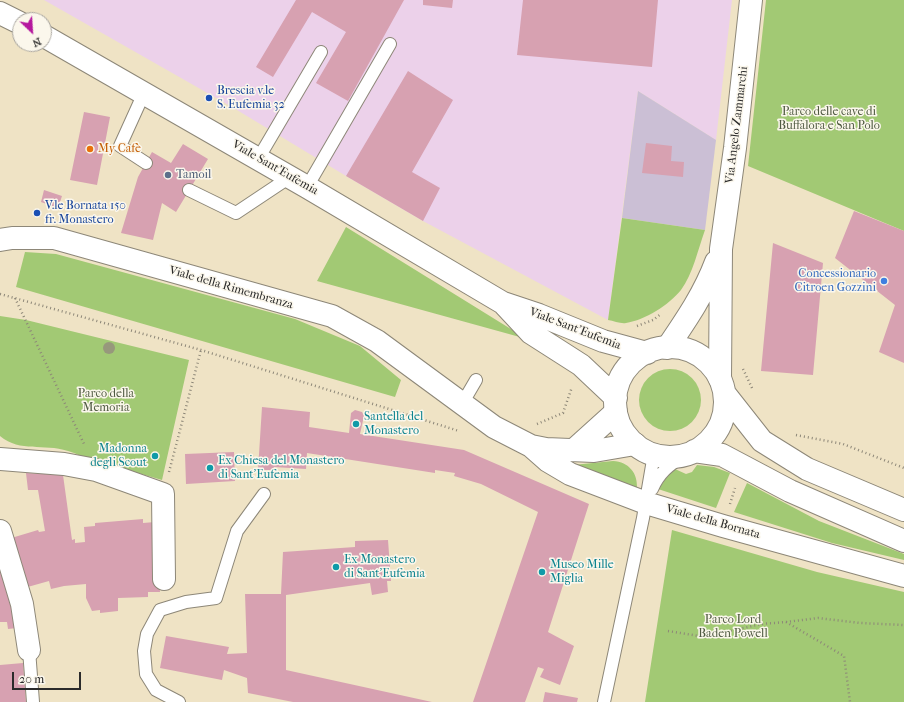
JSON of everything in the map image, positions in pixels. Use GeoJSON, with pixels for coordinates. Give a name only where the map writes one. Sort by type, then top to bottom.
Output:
{"type":"FeatureCollection","features":[{"type":"Feature","properties":{"kind":"street","name":"Via Angelo Zammarchi"},"geometry":{"type":"LineString","coordinates":[[722,386],[721,250],[735,148],[751,0]]}},
{"type":"Feature","properties":{"kind":"street"},"geometry":{"type":"LineString","coordinates":[[0,13],[12,19]]}},
{"type":"Feature","properties":{"kind":"street","name":"Viale Sant'Eufemia"},"geometry":{"type":"LineString","coordinates":[[52,41],[258,158],[504,303],[544,316],[603,341],[657,350]]}},
{"type":"Feature","properties":{"kind":"street","name":"Viale della Rimembranza"},"geometry":{"type":"LineString","coordinates":[[0,240],[12,238],[54,238],[332,316],[377,341],[443,389]]}},
{"type":"Feature","properties":{"kind":"street","name":"Via Angelo Zammarchi"},"geometry":{"type":"LineString","coordinates":[[657,350],[696,305],[708,283],[721,250]]}},
{"type":"Feature","properties":{"kind":"street","name":"Viale Sant'Eufemia"},"geometry":{"type":"LineString","coordinates":[[504,303],[531,333],[581,365],[616,405]]}},
{"type":"Feature","properties":{"kind":"street"},"geometry":{"type":"LineString","coordinates":[[904,510],[807,469],[762,441],[722,386],[713,368],[704,359],[686,350],[657,350],[629,367],[622,376],[616,405],[623,430],[635,444],[663,457],[688,454],[722,455],[790,491],[904,541]]}},
{"type":"Feature","properties":{"kind":"street"},"geometry":{"type":"LineString","coordinates":[[688,454],[708,442],[719,428],[723,417],[722,386]]}},
{"type":"Feature","properties":{"kind":"street","name":"Viale della Bornata"},"geometry":{"type":"LineString","coordinates":[[443,389],[494,427],[531,436],[546,449],[575,449],[594,451],[635,444]]}},
{"type":"Feature","properties":{"kind":"street"},"geometry":{"type":"LineString","coordinates":[[575,449],[616,405]]}},
{"type":"Feature","properties":{"kind":"street","name":"Viale della Bornata"},"geometry":{"type":"LineString","coordinates":[[531,436],[548,461],[570,474],[646,503],[904,576]]}},
{"type":"Feature","properties":{"kind":"street"},"geometry":{"type":"LineString","coordinates":[[0,459],[64,464],[96,470],[166,494],[164,579]]}},
{"type":"Feature","properties":{"kind":"street"},"geometry":{"type":"LineString","coordinates":[[0,531],[22,604],[29,650]]}},
{"type":"Feature","properties":{"kind":"lane"},"geometry":{"type":"LineString","coordinates":[[189,190],[236,213],[298,182],[390,44]]}},
{"type":"Feature","properties":{"kind":"lane"},"geometry":{"type":"LineString","coordinates":[[258,158],[320,52]]}},
{"type":"Feature","properties":{"kind":"lane"},"geometry":{"type":"LineString","coordinates":[[144,93],[120,146],[146,163]]}},
{"type":"Feature","properties":{"kind":"lane"},"geometry":{"type":"LineString","coordinates":[[462,404],[476,380]]}},
{"type":"Feature","properties":{"kind":"lane"},"geometry":{"type":"LineString","coordinates":[[604,702],[646,503],[654,454]]}},
{"type":"Feature","properties":{"kind":"lane"},"geometry":{"type":"LineString","coordinates":[[646,503],[656,479],[667,466],[688,454]]}},
{"type":"Feature","properties":{"kind":"lane"},"geometry":{"type":"LineString","coordinates":[[179,702],[156,690],[146,674],[144,651],[147,634],[160,610],[186,602],[216,598],[237,531],[264,494]]}},
{"type":"Feature","properties":{"kind":"lane"},"geometry":{"type":"LineString","coordinates":[[29,650],[33,702]]}},
{"type":"Feature","properties":{"kind":"path"},"geometry":{"type":"LineString","coordinates":[[0,294],[200,350],[466,433]]}},
{"type":"Feature","properties":{"kind":"path"},"geometry":{"type":"LineString","coordinates":[[15,298],[85,446]]}},
{"type":"Feature","properties":{"kind":"path"},"geometry":{"type":"LineString","coordinates":[[634,327],[653,320],[664,312]]}},
{"type":"Feature","properties":{"kind":"path"},"geometry":{"type":"LineString","coordinates":[[166,494],[200,350]]}},
{"type":"Feature","properties":{"kind":"path"},"geometry":{"type":"LineString","coordinates":[[742,366],[754,394]]}},
{"type":"Feature","properties":{"kind":"path"},"geometry":{"type":"LineString","coordinates":[[531,436],[563,413],[573,384]]}},
{"type":"Feature","properties":{"kind":"path"},"geometry":{"type":"LineString","coordinates":[[793,434],[843,444],[904,468]]}},
{"type":"Feature","properties":{"kind":"path"},"geometry":{"type":"LineString","coordinates":[[668,631],[705,637],[761,624],[818,618],[860,623],[904,625]]}},
{"type":"Feature","properties":{"kind":"path"},"geometry":{"type":"LineString","coordinates":[[786,622],[844,656],[850,702]]}},
{"type":"Feature","properties":{"kind":"shaded area"},"geometry":{"type":"Polygon","coordinates":[[[44,0],[732,0],[716,140],[638,91],[608,320],[423,221],[232,107],[44,0]]]}},
{"type":"Feature","properties":{"kind":"shaded area"},"geometry":{"type":"Polygon","coordinates":[[[638,91],[716,140],[705,230],[622,218],[638,91]]]}},
{"type":"Feature","properties":{"kind":"green space","name":"Parco delle cave di Buffalora e San Polo"},"geometry":{"type":"Polygon","coordinates":[[[766,0],[904,0],[904,231],[748,166],[766,0]]]}},
{"type":"Feature","properties":{"kind":"green space"},"geometry":{"type":"Polygon","coordinates":[[[622,218],[705,230],[689,277],[676,296],[656,311],[641,319],[620,323],[608,320],[622,218]]]}},
{"type":"Feature","properties":{"kind":"green space"},"geometry":{"type":"Polygon","coordinates":[[[346,227],[527,339],[317,281],[346,227]]]}},
{"type":"Feature","properties":{"kind":"green space"},"geometry":{"type":"Polygon","coordinates":[[[25,252],[56,254],[295,319],[360,346],[401,380],[395,397],[16,287],[25,252]]]}},
{"type":"Feature","properties":{"kind":"green space","name":"Parco della Memoria"},"geometry":{"type":"Polygon","coordinates":[[[0,316],[26,320],[189,360],[162,480],[93,461],[68,451],[16,444],[0,436],[0,316]]]}},
{"type":"Feature","properties":{"kind":"green space"},"geometry":{"type":"Polygon","coordinates":[[[670,369],[682,372],[692,378],[698,388],[701,400],[698,412],[692,422],[682,428],[670,431],[658,428],[648,422],[642,412],[639,400],[642,388],[648,378],[658,372],[670,369]]]}},
{"type":"Feature","properties":{"kind":"green space"},"geometry":{"type":"Polygon","coordinates":[[[613,461],[624,464],[631,469],[636,478],[637,489],[573,465],[613,461]]]}},
{"type":"Feature","properties":{"kind":"green space"},"geometry":{"type":"Polygon","coordinates":[[[697,465],[714,467],[730,473],[716,508],[658,489],[670,473],[675,469],[686,474],[692,472],[697,465]]]}},
{"type":"Feature","properties":{"kind":"green space"},"geometry":{"type":"Polygon","coordinates":[[[747,483],[819,521],[904,554],[904,560],[832,543],[734,512],[747,483]]]}},
{"type":"Feature","properties":{"kind":"green space","name":"Parco Lord Baden Powell"},"geometry":{"type":"Polygon","coordinates":[[[672,530],[817,572],[904,592],[904,702],[645,702],[672,530]]]}},
{"type":"Feature","properties":{"kind":"building"},"geometry":{"type":"Polygon","coordinates":[[[296,0],[404,0],[348,101],[316,83],[346,32],[312,12],[273,77],[256,67],[296,0]]]}},
{"type":"Feature","properties":{"kind":"building"},"geometry":{"type":"Polygon","coordinates":[[[423,0],[453,0],[452,8],[423,5],[423,0]]]}},
{"type":"Feature","properties":{"kind":"building"},"geometry":{"type":"Polygon","coordinates":[[[523,0],[658,0],[652,67],[517,55],[523,0]]]}},
{"type":"Feature","properties":{"kind":"building"},"geometry":{"type":"Polygon","coordinates":[[[408,71],[453,100],[412,172],[440,188],[423,221],[346,176],[408,71]]]}},
{"type":"Feature","properties":{"kind":"building","name":"My Cafè"},"geometry":{"type":"Polygon","coordinates":[[[84,112],[110,117],[97,185],[70,180],[84,112]]]}},
{"type":"Feature","properties":{"kind":"building"},"geometry":{"type":"Polygon","coordinates":[[[646,143],[672,146],[671,161],[684,162],[683,177],[642,173],[646,143]]]}},
{"type":"Feature","properties":{"kind":"building"},"geometry":{"type":"Polygon","coordinates":[[[183,144],[208,159],[176,212],[162,203],[153,240],[121,233],[138,177],[152,152],[171,163],[183,144]]]}},
{"type":"Feature","properties":{"kind":"building"},"geometry":{"type":"Polygon","coordinates":[[[44,190],[62,196],[58,208],[41,202],[44,190]]]}},
{"type":"Feature","properties":{"kind":"building","name":"Concessionario Citroen Gozzini"},"geometry":{"type":"Polygon","coordinates":[[[854,211],[904,231],[904,363],[879,352],[895,305],[835,258],[854,211]]]}},
{"type":"Feature","properties":{"kind":"building"},"geometry":{"type":"Polygon","coordinates":[[[773,243],[823,263],[813,375],[761,371],[773,243]]]}},
{"type":"Feature","properties":{"kind":"building","name":"Museo Mille Miglia"},"geometry":{"type":"Polygon","coordinates":[[[262,407],[310,412],[309,427],[349,433],[351,413],[355,410],[362,412],[364,416],[360,434],[464,450],[589,504],[548,632],[574,646],[560,685],[540,677],[544,669],[538,667],[525,702],[473,702],[538,512],[481,484],[454,476],[455,473],[435,470],[435,473],[307,453],[306,469],[274,467],[273,470],[258,470],[262,407]]]}},
{"type":"Feature","properties":{"kind":"building","name":"Ex Chiesa del Monastero di Sant'Eufemia"},"geometry":{"type":"Polygon","coordinates":[[[234,452],[235,481],[186,484],[185,454],[234,452]]]}},
{"type":"Feature","properties":{"kind":"building"},"geometry":{"type":"Polygon","coordinates":[[[26,473],[63,475],[72,540],[75,539],[75,543],[85,542],[84,527],[95,526],[95,523],[143,519],[143,523],[155,522],[160,592],[148,592],[148,597],[118,598],[118,611],[100,613],[100,610],[92,611],[86,598],[86,584],[51,589],[49,581],[24,588],[8,539],[38,530],[39,532],[45,531],[38,490],[28,490],[26,473]]]}},
{"type":"Feature","properties":{"kind":"building"},"geometry":{"type":"Polygon","coordinates":[[[388,540],[391,581],[387,581],[388,592],[372,595],[370,583],[286,595],[286,670],[432,702],[293,702],[248,693],[247,678],[224,670],[222,680],[160,668],[166,636],[229,647],[227,654],[247,653],[245,594],[281,594],[283,552],[355,547],[355,541],[388,540]]]}},
{"type":"Feature","properties":{"kind":"building"},"geometry":{"type":"Polygon","coordinates":[[[0,554],[17,628],[8,629],[7,622],[0,622],[0,554]]]}},
{"type":"Feature","properties":{"kind":"building"},"geometry":{"type":"Polygon","coordinates":[[[23,663],[26,702],[0,702],[0,665],[23,663]]]}},
{"type":"Feature","properties":{"kind":"building"},"geometry":{"type":"Polygon","coordinates":[[[545,692],[578,698],[577,702],[543,702],[545,692]]]}},
{"type":"Feature","properties":{"kind":"place","name":"Brescia v.le S. Eufemia 32"},"geometry":{"type":"Point","coordinates":[209,98]}},
{"type":"Feature","properties":{"kind":"place","name":"My Cafè"},"geometry":{"type":"Point","coordinates":[90,149]}},
{"type":"Feature","properties":{"kind":"place","name":"Tamoil"},"geometry":{"type":"Point","coordinates":[168,175]}},
{"type":"Feature","properties":{"kind":"place","name":"V.le Bornata 150 fr. Monastero"},"geometry":{"type":"Point","coordinates":[37,213]}},
{"type":"Feature","properties":{"kind":"place","name":"Concessionario Citroen Gozzini"},"geometry":{"type":"Point","coordinates":[884,281]}},
{"type":"Feature","properties":{"kind":"place","name":"Santella del Monastero"},"geometry":{"type":"Point","coordinates":[356,424]}},
{"type":"Feature","properties":{"kind":"place","name":"Madonna degli Scout"},"geometry":{"type":"Point","coordinates":[155,456]}},
{"type":"Feature","properties":{"kind":"place","name":"Ex Chiesa del Monastero di Sant'Eufemia"},"geometry":{"type":"Point","coordinates":[210,468]}},
{"type":"Feature","properties":{"kind":"place","name":"Ex Monastero di Sant'Eufemia"},"geometry":{"type":"Point","coordinates":[336,567]}},
{"type":"Feature","properties":{"kind":"place","name":"Museo Mille Miglia"},"geometry":{"type":"Point","coordinates":[542,572]}}]}
